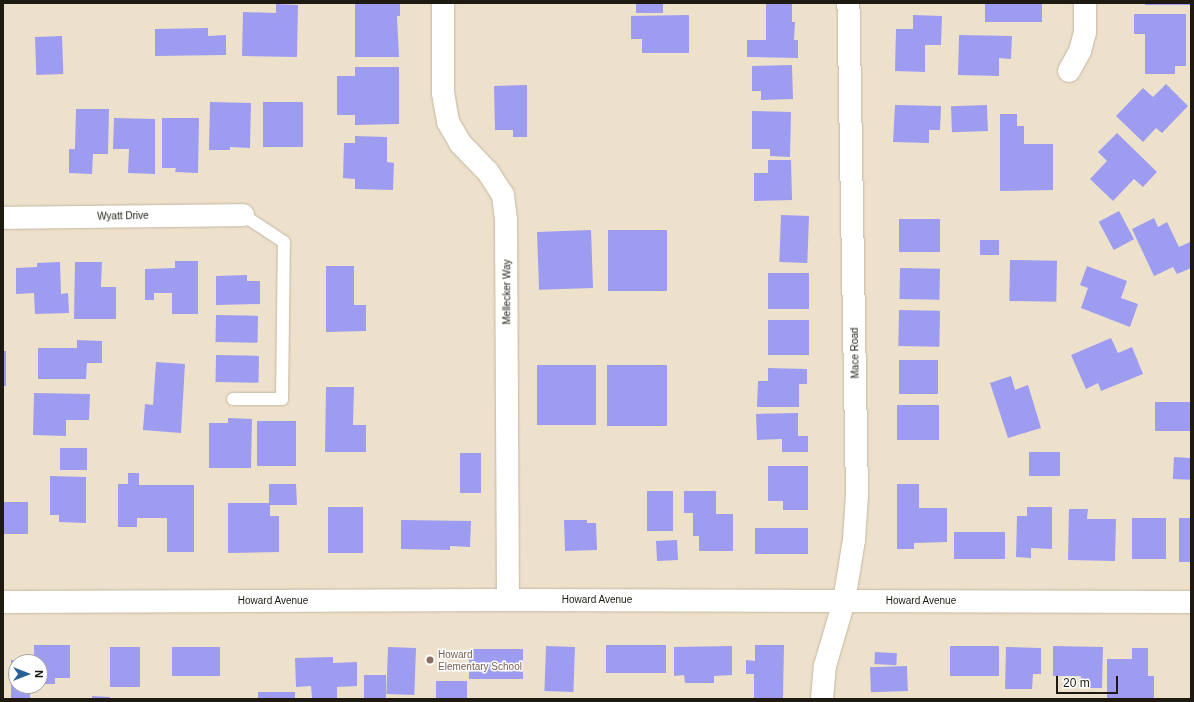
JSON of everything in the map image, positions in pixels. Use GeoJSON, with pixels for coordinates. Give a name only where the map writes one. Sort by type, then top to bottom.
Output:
{"type":"FeatureCollection","features":[{"type":"Feature","properties":{"kind":"street","name":"Mellecker Way"},"geometry":{"type":"LineString","coordinates":[[442,3],[443,93],[448,122],[460,143],[488,172],[503,195],[506,220],[508,600]]}},
{"type":"Feature","properties":{"kind":"street","name":"Mace Road"},"geometry":{"type":"LineString","coordinates":[[822,699],[825,666],[844,601],[854,540],[857,481],[848,3]]}},
{"type":"Feature","properties":{"kind":"street"},"geometry":{"type":"LineString","coordinates":[[1069,71],[1080,51],[1085,32],[1085,3]]}},
{"type":"Feature","properties":{"kind":"street","name":"Wyatt Drive"},"geometry":{"type":"LineString","coordinates":[[3,218],[243,215]]}},
{"type":"Feature","properties":{"kind":"street","name":"Howard Avenue"},"geometry":{"type":"LineString","coordinates":[[3,602],[508,600],[1191,602]]}},
{"type":"Feature","properties":{"kind":"lane"},"geometry":{"type":"LineString","coordinates":[[233,399],[282,399],[284,242],[243,215]]}},
{"type":"Feature","properties":{"kind":"building"},"geometry":{"type":"Polygon","coordinates":[[[355,3],[400,3],[400,16],[397,16],[399,57],[355,57],[355,3]]]}},
{"type":"Feature","properties":{"kind":"building"},"geometry":{"type":"Polygon","coordinates":[[[636,3],[663,3],[663,13],[636,13],[636,3]]]}},
{"type":"Feature","properties":{"kind":"building"},"geometry":{"type":"Polygon","coordinates":[[[766,3],[792,3],[792,22],[795,22],[794,40],[798,40],[798,58],[747,57],[747,40],[766,40],[766,3]]]}},
{"type":"Feature","properties":{"kind":"building"},"geometry":{"type":"Polygon","coordinates":[[[985,3],[1042,3],[1042,22],[985,22],[985,3]]]}},
{"type":"Feature","properties":{"kind":"building"},"geometry":{"type":"Polygon","coordinates":[[[1145,3],[1190,3],[1190,5],[1145,5],[1145,3]]]}},
{"type":"Feature","properties":{"kind":"building"},"geometry":{"type":"Polygon","coordinates":[[[276,4],[298,5],[297,57],[242,56],[243,12],[276,13],[276,4]]]}},
{"type":"Feature","properties":{"kind":"building"},"geometry":{"type":"Polygon","coordinates":[[[1134,14],[1186,14],[1186,66],[1175,66],[1175,74],[1145,74],[1145,34],[1134,34],[1134,14]]]}},
{"type":"Feature","properties":{"kind":"building"},"geometry":{"type":"Polygon","coordinates":[[[689,15],[689,53],[642,53],[642,39],[631,39],[631,16],[689,15]]]}},
{"type":"Feature","properties":{"kind":"building"},"geometry":{"type":"Polygon","coordinates":[[[913,15],[942,16],[941,45],[925,45],[925,72],[895,71],[896,29],[913,29],[913,15]]]}},
{"type":"Feature","properties":{"kind":"building"},"geometry":{"type":"Polygon","coordinates":[[[208,28],[208,36],[226,35],[226,55],[155,56],[155,29],[208,28]]]}},
{"type":"Feature","properties":{"kind":"building"},"geometry":{"type":"Polygon","coordinates":[[[959,35],[1012,36],[1011,59],[999,58],[999,76],[958,75],[959,35]]]}},
{"type":"Feature","properties":{"kind":"building"},"geometry":{"type":"Polygon","coordinates":[[[62,36],[63,74],[36,75],[35,37],[62,36]]]}},
{"type":"Feature","properties":{"kind":"building"},"geometry":{"type":"Polygon","coordinates":[[[792,65],[793,99],[761,100],[761,91],[752,91],[752,66],[792,65]]]}},
{"type":"Feature","properties":{"kind":"building"},"geometry":{"type":"Polygon","coordinates":[[[355,67],[399,67],[399,124],[355,125],[355,115],[337,115],[337,76],[355,76],[355,67]]]}},
{"type":"Feature","properties":{"kind":"building"},"geometry":{"type":"Polygon","coordinates":[[[1166,84],[1188,106],[1162,133],[1156,128],[1143,142],[1116,116],[1143,88],[1153,97],[1166,84]]]}},
{"type":"Feature","properties":{"kind":"building"},"geometry":{"type":"Polygon","coordinates":[[[527,85],[527,137],[513,137],[513,130],[495,130],[494,86],[527,85]]]}},
{"type":"Feature","properties":{"kind":"building"},"geometry":{"type":"Polygon","coordinates":[[[210,102],[251,103],[250,148],[230,147],[230,150],[209,150],[210,102]]]}},
{"type":"Feature","properties":{"kind":"building"},"geometry":{"type":"Polygon","coordinates":[[[263,102],[303,102],[303,147],[263,147],[263,102]]]}},
{"type":"Feature","properties":{"kind":"building"},"geometry":{"type":"Polygon","coordinates":[[[895,105],[941,106],[940,130],[929,130],[929,143],[893,142],[895,105]]]}},
{"type":"Feature","properties":{"kind":"building"},"geometry":{"type":"Polygon","coordinates":[[[987,105],[988,131],[952,132],[951,106],[987,105]]]}},
{"type":"Feature","properties":{"kind":"building"},"geometry":{"type":"Polygon","coordinates":[[[76,109],[109,109],[108,154],[93,154],[92,174],[69,173],[69,149],[75,149],[76,109]]]}},
{"type":"Feature","properties":{"kind":"building"},"geometry":{"type":"Polygon","coordinates":[[[752,111],[791,112],[790,157],[770,156],[770,149],[752,149],[752,111]]]}},
{"type":"Feature","properties":{"kind":"building"},"geometry":{"type":"Polygon","coordinates":[[[1000,114],[1017,114],[1017,126],[1024,126],[1024,144],[1053,144],[1053,190],[1000,191],[1000,114]]]}},
{"type":"Feature","properties":{"kind":"building"},"geometry":{"type":"Polygon","coordinates":[[[114,118],[155,119],[155,174],[128,173],[129,149],[113,149],[114,118]]]}},
{"type":"Feature","properties":{"kind":"building"},"geometry":{"type":"Polygon","coordinates":[[[162,118],[199,118],[198,173],[175,172],[176,168],[162,168],[162,118]]]}},
{"type":"Feature","properties":{"kind":"building"},"geometry":{"type":"Polygon","coordinates":[[[1117,133],[1157,172],[1143,187],[1134,179],[1113,201],[1090,179],[1107,161],[1098,152],[1117,133]]]}},
{"type":"Feature","properties":{"kind":"building"},"geometry":{"type":"Polygon","coordinates":[[[355,136],[387,137],[387,162],[394,163],[393,190],[355,189],[355,179],[343,178],[344,143],[355,143],[355,136]]]}},
{"type":"Feature","properties":{"kind":"building"},"geometry":{"type":"Polygon","coordinates":[[[768,160],[791,160],[792,200],[754,201],[754,173],[768,173],[768,160]]]}},
{"type":"Feature","properties":{"kind":"building"},"geometry":{"type":"Polygon","coordinates":[[[1119,211],[1134,239],[1114,250],[1099,222],[1119,211]]]}},
{"type":"Feature","properties":{"kind":"building"},"geometry":{"type":"Polygon","coordinates":[[[781,215],[809,216],[807,263],[779,262],[781,215]]]}},
{"type":"Feature","properties":{"kind":"building"},"geometry":{"type":"Polygon","coordinates":[[[1154,218],[1158,227],[1167,222],[1179,247],[1190,242],[1191,268],[1177,274],[1173,267],[1154,276],[1132,229],[1154,218]]]}},
{"type":"Feature","properties":{"kind":"building"},"geometry":{"type":"Polygon","coordinates":[[[899,219],[940,219],[940,252],[899,252],[899,219]]]}},
{"type":"Feature","properties":{"kind":"building"},"geometry":{"type":"Polygon","coordinates":[[[591,230],[593,288],[539,290],[537,232],[591,230]]]}},
{"type":"Feature","properties":{"kind":"building"},"geometry":{"type":"Polygon","coordinates":[[[608,230],[667,230],[667,291],[608,291],[608,230]]]}},
{"type":"Feature","properties":{"kind":"building"},"geometry":{"type":"Polygon","coordinates":[[[980,240],[999,240],[999,255],[980,255],[980,240]]]}},
{"type":"Feature","properties":{"kind":"building"},"geometry":{"type":"Polygon","coordinates":[[[1010,260],[1057,261],[1056,302],[1009,301],[1010,260]]]}},
{"type":"Feature","properties":{"kind":"building"},"geometry":{"type":"Polygon","coordinates":[[[175,261],[198,261],[198,314],[172,314],[172,293],[154,293],[154,300],[145,300],[145,269],[175,268],[175,261]]]}},
{"type":"Feature","properties":{"kind":"building"},"geometry":{"type":"Polygon","coordinates":[[[60,262],[61,294],[68,293],[69,313],[35,314],[34,293],[16,294],[16,268],[37,267],[37,263],[60,262]]]}},
{"type":"Feature","properties":{"kind":"building"},"geometry":{"type":"Polygon","coordinates":[[[75,262],[102,262],[101,287],[116,287],[116,319],[74,319],[75,262]]]}},
{"type":"Feature","properties":{"kind":"building"},"geometry":{"type":"Polygon","coordinates":[[[326,266],[354,266],[354,305],[366,305],[366,331],[326,332],[326,266]]]}},
{"type":"Feature","properties":{"kind":"building"},"geometry":{"type":"Polygon","coordinates":[[[1087,266],[1127,281],[1121,298],[1138,304],[1130,327],[1081,308],[1088,288],[1080,285],[1087,266]]]}},
{"type":"Feature","properties":{"kind":"building"},"geometry":{"type":"Polygon","coordinates":[[[900,268],[940,269],[939,300],[899,299],[900,268]]]}},
{"type":"Feature","properties":{"kind":"building"},"geometry":{"type":"Polygon","coordinates":[[[768,273],[809,273],[809,309],[768,309],[768,273]]]}},
{"type":"Feature","properties":{"kind":"building"},"geometry":{"type":"Polygon","coordinates":[[[247,275],[247,281],[260,281],[260,304],[216,305],[216,276],[247,275]]]}},
{"type":"Feature","properties":{"kind":"building"},"geometry":{"type":"Polygon","coordinates":[[[899,310],[940,311],[939,347],[898,346],[899,310]]]}},
{"type":"Feature","properties":{"kind":"building"},"geometry":{"type":"Polygon","coordinates":[[[216,315],[258,316],[258,343],[216,342],[216,315]]]}},
{"type":"Feature","properties":{"kind":"building"},"geometry":{"type":"Polygon","coordinates":[[[768,320],[809,320],[809,355],[768,355],[768,320]]]}},
{"type":"Feature","properties":{"kind":"building"},"geometry":{"type":"Polygon","coordinates":[[[1111,338],[1118,353],[1132,347],[1143,374],[1101,391],[1098,383],[1086,389],[1071,355],[1111,338]]]}},
{"type":"Feature","properties":{"kind":"building"},"geometry":{"type":"Polygon","coordinates":[[[77,340],[102,341],[102,363],[87,363],[86,379],[38,379],[38,348],[77,348],[77,340]]]}},
{"type":"Feature","properties":{"kind":"building"},"geometry":{"type":"Polygon","coordinates":[[[3,351],[6,351],[6,386],[3,386],[3,351]]]}},
{"type":"Feature","properties":{"kind":"building"},"geometry":{"type":"Polygon","coordinates":[[[216,355],[259,356],[259,383],[216,382],[216,355]]]}},
{"type":"Feature","properties":{"kind":"building"},"geometry":{"type":"Polygon","coordinates":[[[899,360],[938,360],[938,394],[899,394],[899,360]]]}},
{"type":"Feature","properties":{"kind":"building"},"geometry":{"type":"Polygon","coordinates":[[[156,362],[185,364],[181,433],[143,430],[145,404],[153,405],[156,362]]]}},
{"type":"Feature","properties":{"kind":"building"},"geometry":{"type":"Polygon","coordinates":[[[537,365],[596,365],[596,425],[537,425],[537,365]]]}},
{"type":"Feature","properties":{"kind":"building"},"geometry":{"type":"Polygon","coordinates":[[[607,365],[667,365],[667,426],[607,426],[607,365]]]}},
{"type":"Feature","properties":{"kind":"building"},"geometry":{"type":"Polygon","coordinates":[[[768,368],[807,369],[807,384],[799,384],[799,407],[757,407],[758,381],[768,381],[768,368]]]}},
{"type":"Feature","properties":{"kind":"building"},"geometry":{"type":"Polygon","coordinates":[[[1011,376],[1015,390],[1028,385],[1041,428],[1008,438],[990,383],[1011,376]]]}},
{"type":"Feature","properties":{"kind":"building"},"geometry":{"type":"Polygon","coordinates":[[[326,387],[354,387],[353,425],[366,425],[366,452],[325,452],[326,387]]]}},
{"type":"Feature","properties":{"kind":"building"},"geometry":{"type":"Polygon","coordinates":[[[34,393],[90,394],[89,420],[66,420],[66,436],[33,435],[34,393]]]}},
{"type":"Feature","properties":{"kind":"building"},"geometry":{"type":"Polygon","coordinates":[[[1155,402],[1191,402],[1191,431],[1155,431],[1155,402]]]}},
{"type":"Feature","properties":{"kind":"building"},"geometry":{"type":"Polygon","coordinates":[[[897,405],[939,405],[939,440],[897,440],[897,405]]]}},
{"type":"Feature","properties":{"kind":"building"},"geometry":{"type":"Polygon","coordinates":[[[798,413],[798,436],[808,436],[808,452],[782,452],[782,439],[757,440],[756,414],[798,413]]]}},
{"type":"Feature","properties":{"kind":"building"},"geometry":{"type":"Polygon","coordinates":[[[228,418],[252,419],[251,468],[209,468],[209,423],[228,423],[228,418]]]}},
{"type":"Feature","properties":{"kind":"building"},"geometry":{"type":"Polygon","coordinates":[[[257,421],[296,421],[296,466],[257,466],[257,421]]]}},
{"type":"Feature","properties":{"kind":"building"},"geometry":{"type":"Polygon","coordinates":[[[60,448],[87,448],[87,470],[60,470],[60,448]]]}},
{"type":"Feature","properties":{"kind":"building"},"geometry":{"type":"Polygon","coordinates":[[[1029,452],[1060,452],[1060,476],[1029,476],[1029,452]]]}},
{"type":"Feature","properties":{"kind":"building"},"geometry":{"type":"Polygon","coordinates":[[[460,453],[481,453],[481,493],[460,493],[460,453]]]}},
{"type":"Feature","properties":{"kind":"building"},"geometry":{"type":"Polygon","coordinates":[[[1174,457],[1191,458],[1190,480],[1173,479],[1174,457]]]}},
{"type":"Feature","properties":{"kind":"building"},"geometry":{"type":"Polygon","coordinates":[[[768,466],[808,466],[808,510],[783,510],[783,501],[768,501],[768,466]]]}},
{"type":"Feature","properties":{"kind":"building"},"geometry":{"type":"Polygon","coordinates":[[[128,473],[139,473],[139,485],[194,485],[194,552],[167,552],[167,518],[137,518],[137,527],[118,527],[118,484],[128,484],[128,473]]]}},
{"type":"Feature","properties":{"kind":"building"},"geometry":{"type":"Polygon","coordinates":[[[50,476],[86,477],[86,523],[59,522],[59,515],[50,515],[50,476]]]}},
{"type":"Feature","properties":{"kind":"building"},"geometry":{"type":"Polygon","coordinates":[[[269,484],[296,484],[297,505],[270,505],[270,516],[279,516],[279,552],[228,553],[228,503],[269,503],[269,484]]]}},
{"type":"Feature","properties":{"kind":"building"},"geometry":{"type":"Polygon","coordinates":[[[897,484],[919,484],[919,508],[947,508],[947,542],[914,543],[914,549],[897,549],[897,484]]]}},
{"type":"Feature","properties":{"kind":"building"},"geometry":{"type":"Polygon","coordinates":[[[647,491],[673,491],[673,531],[647,531],[647,491]]]}},
{"type":"Feature","properties":{"kind":"building"},"geometry":{"type":"Polygon","coordinates":[[[684,491],[716,491],[716,514],[733,514],[733,551],[699,551],[699,536],[693,536],[693,513],[684,513],[684,491]]]}},
{"type":"Feature","properties":{"kind":"building"},"geometry":{"type":"Polygon","coordinates":[[[3,502],[28,502],[28,534],[3,534],[3,502]]]}},
{"type":"Feature","properties":{"kind":"building"},"geometry":{"type":"Polygon","coordinates":[[[328,507],[363,507],[363,553],[328,553],[328,507]]]}},
{"type":"Feature","properties":{"kind":"building"},"geometry":{"type":"Polygon","coordinates":[[[1027,507],[1052,507],[1052,549],[1031,548],[1031,558],[1016,557],[1017,516],[1027,516],[1027,507]]]}},
{"type":"Feature","properties":{"kind":"building"},"geometry":{"type":"Polygon","coordinates":[[[1069,509],[1088,509],[1087,519],[1116,519],[1115,561],[1068,560],[1069,509]]]}},
{"type":"Feature","properties":{"kind":"building"},"geometry":{"type":"Polygon","coordinates":[[[1132,518],[1166,518],[1166,559],[1132,559],[1132,518]]]}},
{"type":"Feature","properties":{"kind":"building"},"geometry":{"type":"Polygon","coordinates":[[[1179,518],[1191,518],[1191,562],[1179,562],[1179,518]]]}},
{"type":"Feature","properties":{"kind":"building"},"geometry":{"type":"Polygon","coordinates":[[[401,520],[471,521],[470,547],[450,546],[450,550],[401,549],[401,520]]]}},
{"type":"Feature","properties":{"kind":"building"},"geometry":{"type":"Polygon","coordinates":[[[564,520],[587,520],[587,523],[596,523],[597,550],[565,551],[564,520]]]}},
{"type":"Feature","properties":{"kind":"building"},"geometry":{"type":"Polygon","coordinates":[[[755,528],[808,528],[808,554],[755,554],[755,528]]]}},
{"type":"Feature","properties":{"kind":"building"},"geometry":{"type":"Polygon","coordinates":[[[954,532],[1005,532],[1005,559],[954,559],[954,532]]]}},
{"type":"Feature","properties":{"kind":"building"},"geometry":{"type":"Polygon","coordinates":[[[677,540],[678,560],[657,561],[656,541],[677,540]]]}},
{"type":"Feature","properties":{"kind":"building"},"geometry":{"type":"Polygon","coordinates":[[[34,645],[70,645],[70,678],[55,678],[55,684],[48,684],[48,654],[34,654],[34,645]]]}},
{"type":"Feature","properties":{"kind":"building"},"geometry":{"type":"Polygon","coordinates":[[[606,645],[666,645],[666,673],[606,673],[606,645]]]}},
{"type":"Feature","properties":{"kind":"building"},"geometry":{"type":"Polygon","coordinates":[[[755,645],[784,645],[783,699],[754,699],[754,674],[746,674],[746,660],[755,661],[755,645]]]}},
{"type":"Feature","properties":{"kind":"building"},"geometry":{"type":"Polygon","coordinates":[[[546,646],[575,647],[573,692],[544,691],[546,646]]]}},
{"type":"Feature","properties":{"kind":"building"},"geometry":{"type":"Polygon","coordinates":[[[732,646],[732,675],[714,676],[714,683],[685,683],[684,675],[674,676],[674,647],[732,646]]]}},
{"type":"Feature","properties":{"kind":"building"},"geometry":{"type":"Polygon","coordinates":[[[950,646],[999,646],[999,676],[950,676],[950,646]]]}},
{"type":"Feature","properties":{"kind":"building"},"geometry":{"type":"Polygon","coordinates":[[[1053,646],[1103,647],[1102,688],[1080,688],[1081,676],[1053,676],[1053,646]]]}},
{"type":"Feature","properties":{"kind":"building"},"geometry":{"type":"Polygon","coordinates":[[[110,647],[140,647],[140,687],[110,687],[110,647]]]}},
{"type":"Feature","properties":{"kind":"building"},"geometry":{"type":"Polygon","coordinates":[[[172,647],[220,647],[220,676],[172,676],[172,647]]]}},
{"type":"Feature","properties":{"kind":"building"},"geometry":{"type":"Polygon","coordinates":[[[388,647],[416,648],[414,695],[386,694],[388,647]]]}},
{"type":"Feature","properties":{"kind":"building"},"geometry":{"type":"Polygon","coordinates":[[[1006,647],[1041,648],[1041,674],[1033,674],[1032,689],[1005,689],[1006,647]]]}},
{"type":"Feature","properties":{"kind":"building"},"geometry":{"type":"Polygon","coordinates":[[[1132,648],[1148,648],[1148,676],[1154,676],[1154,699],[1107,699],[1107,659],[1132,659],[1132,648]]]}},
{"type":"Feature","properties":{"kind":"building"},"geometry":{"type":"Polygon","coordinates":[[[469,649],[523,649],[523,679],[469,679],[469,649]]]}},
{"type":"Feature","properties":{"kind":"building"},"geometry":{"type":"Polygon","coordinates":[[[875,652],[897,653],[896,665],[874,664],[875,652]]]}},
{"type":"Feature","properties":{"kind":"building"},"geometry":{"type":"Polygon","coordinates":[[[333,657],[333,663],[357,662],[357,686],[337,687],[337,698],[312,698],[311,686],[296,687],[295,658],[333,657]]]}},
{"type":"Feature","properties":{"kind":"building"},"geometry":{"type":"Polygon","coordinates":[[[907,666],[908,691],[871,692],[870,667],[907,666]]]}},
{"type":"Feature","properties":{"kind":"building"},"geometry":{"type":"Polygon","coordinates":[[[364,675],[386,675],[386,698],[364,698],[364,675]]]}},
{"type":"Feature","properties":{"kind":"building"},"geometry":{"type":"Polygon","coordinates":[[[436,681],[467,681],[467,699],[436,699],[436,681]]]}},
{"type":"Feature","properties":{"kind":"building"},"geometry":{"type":"Polygon","coordinates":[[[258,692],[295,692],[295,699],[258,699],[258,692]]]}},
{"type":"Feature","properties":{"kind":"building"},"geometry":{"type":"Polygon","coordinates":[[[11,694],[30,694],[30,699],[11,699],[11,694]]]}},
{"type":"Feature","properties":{"kind":"building"},"geometry":{"type":"Polygon","coordinates":[[[92,696],[110,697],[110,699],[92,699],[92,696]]]}},
{"type":"Feature","properties":{"kind":"place","name":"Howard Elementary School"},"geometry":{"type":"Point","coordinates":[430,660]}}]}
